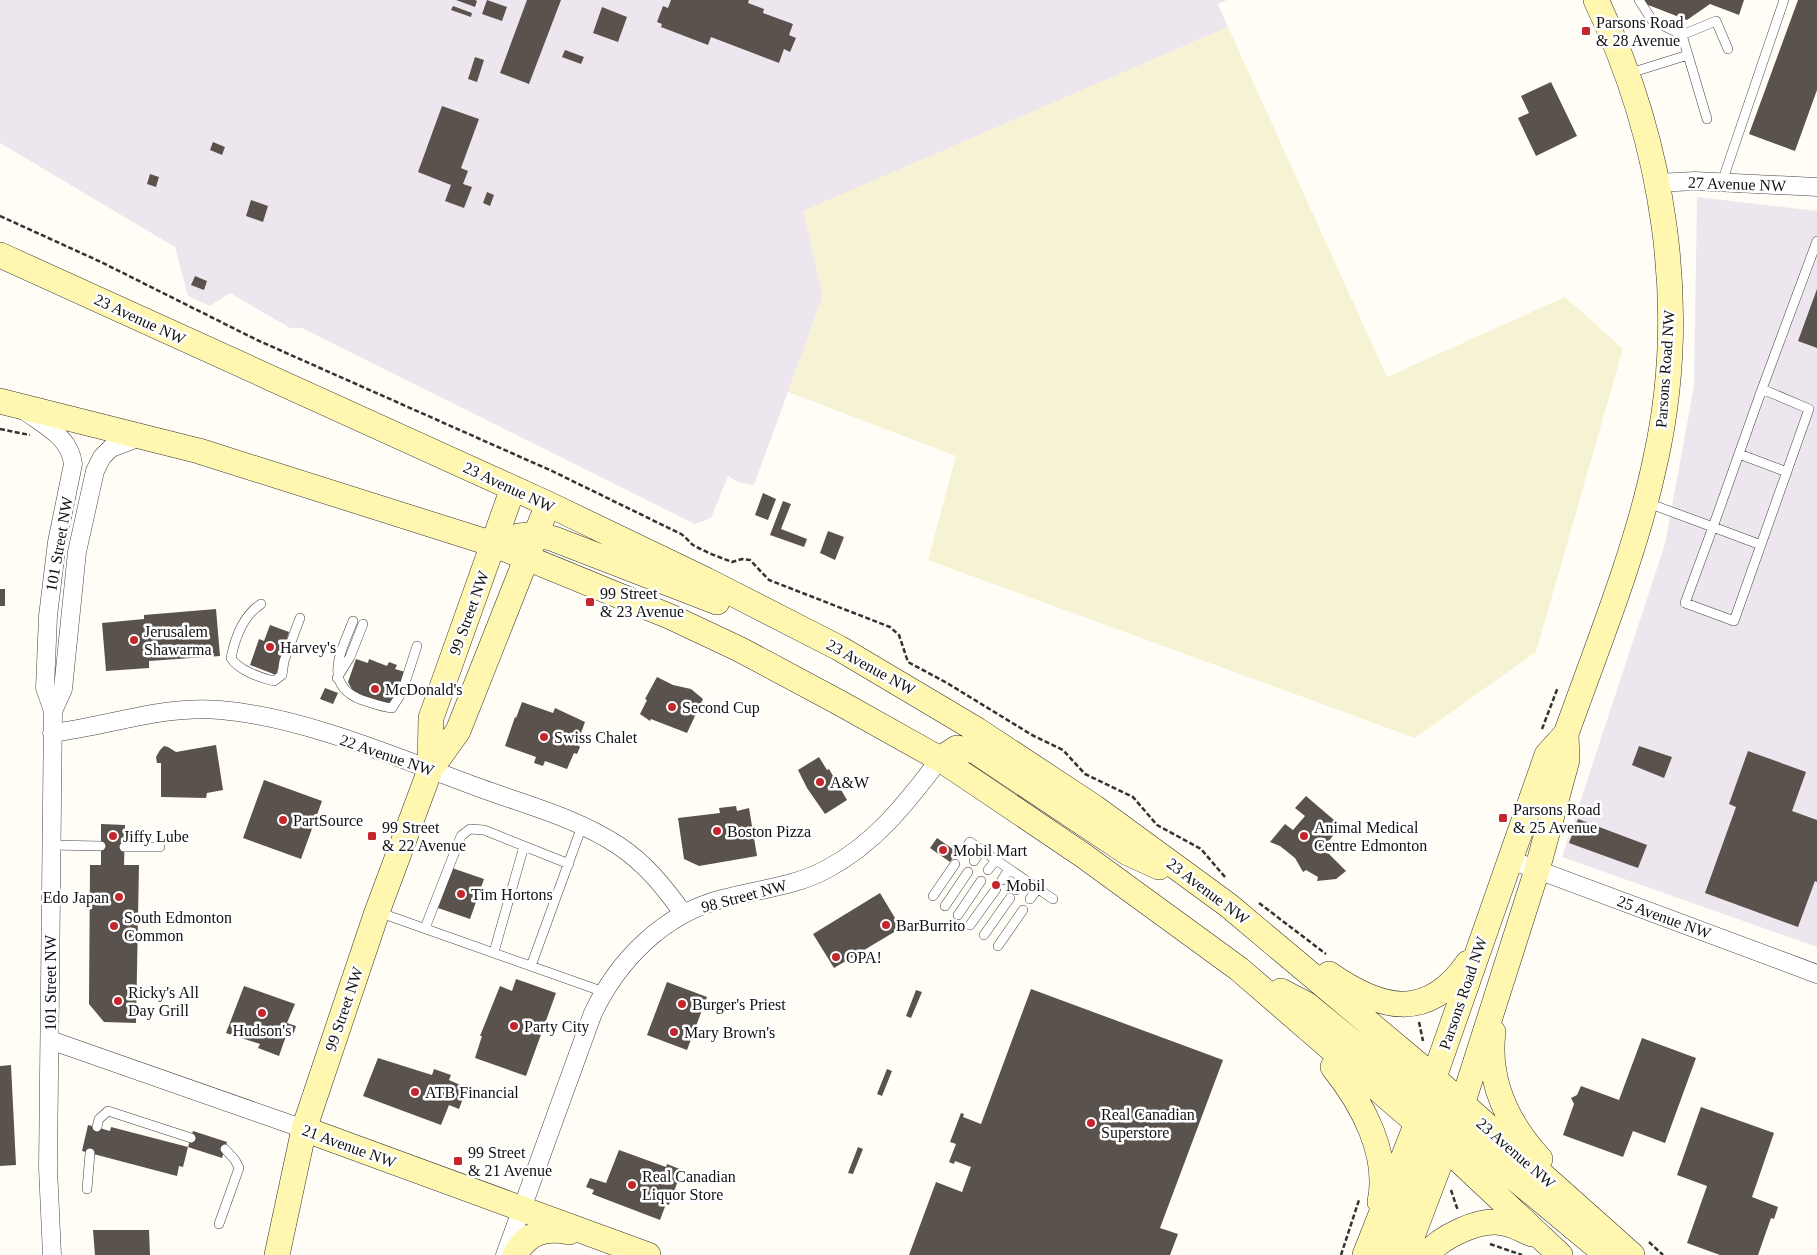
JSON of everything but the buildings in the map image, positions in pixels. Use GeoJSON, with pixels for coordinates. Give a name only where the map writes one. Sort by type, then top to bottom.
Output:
{"type":"FeatureCollection","features":[{"type":"Feature","properties":{"kind":"main road","name":"Parsons Road NW"},"geometry":{"type":"LineString","coordinates":[[1365,1255],[1440,1115],[1513,946],[1537,870],[1567,760],[1566,734],[1645,502],[1662,430],[1669,353],[1668,255],[1657,184],[1627,74],[1609,27],[1596,0]]}},
{"type":"Feature","properties":{"kind":"main road"},"geometry":{"type":"LineString","coordinates":[[1605,0],[1609,27]]}},
{"type":"Feature","properties":{"kind":"main road","name":"23 Avenue NW"},"geometry":{"type":"LineString","coordinates":[[0,255],[548,504],[706,580],[839,648],[977,730],[1094,807],[1228,905],[1440,1115],[1553,1248]]}},
{"type":"Feature","properties":{"kind":"main road","name":"23 Avenue NW"},"geometry":{"type":"LineString","coordinates":[[8,402],[144,435],[265,470],[493,544],[654,610],[739,649],[940,759],[1084,856],[1238,969],[1280,1004],[1639,1249]]}},
{"type":"Feature","properties":{"kind":"main road","name":"99 Street NW"},"geometry":{"type":"LineString","coordinates":[[430,770],[431,718],[513,488]]}},
{"type":"Feature","properties":{"kind":"main road","name":"99 Street NW"},"geometry":{"type":"LineString","coordinates":[[277,1255],[304,1129],[377,912],[430,770],[458,731],[548,504]]}},
{"type":"Feature","properties":{"kind":"main road"},"geometry":{"type":"LineString","coordinates":[[493,544],[505,539],[536,534],[554,539],[839,648]]}},
{"type":"Feature","properties":{"kind":"main road","name":"Parsons Road NW"},"geometry":{"type":"LineString","coordinates":[[1405,1255],[1490,915],[1547,756],[1566,734]]}},
{"type":"Feature","properties":{"kind":"main road"},"geometry":{"type":"LineString","coordinates":[[940,759],[956,748],[975,751],[1128,853],[1208,890]]}},
{"type":"Feature","properties":{"kind":"main road"},"geometry":{"type":"LineString","coordinates":[[1386,1255],[1440,1115],[1501,924],[1508,867]]}},
{"type":"Feature","properties":{"kind":"main road"},"geometry":{"type":"LineString","coordinates":[[1228,905],[1250,916],[1346,986],[1379,1001],[1398,1005],[1425,1000],[1452,982],[1469,962],[1490,915]]}},
{"type":"Feature","properties":{"kind":"main road"},"geometry":{"type":"LineString","coordinates":[[1513,946],[1494,1024],[1492,1041],[1495,1082],[1499,1094],[1508,1115],[1537,1156],[1556,1176],[1639,1249]]}},
{"type":"Feature","properties":{"kind":"main road"},"geometry":{"type":"LineString","coordinates":[[1238,969],[1306,1004],[1607,1255]]}},
{"type":"Feature","properties":{"kind":"main road"},"geometry":{"type":"LineString","coordinates":[[1280,1004],[1355,1095],[1373,1137],[1380,1165],[1380,1198],[1365,1255]]}},
{"type":"Feature","properties":{"kind":"main road","name":"21 Avenue NW"},"geometry":{"type":"LineString","coordinates":[[304,1129],[648,1255]]}},
{"type":"Feature","properties":{"kind":"main road"},"geometry":{"type":"LineString","coordinates":[[1426,1255],[1437,1244],[1454,1235],[1492,1222],[1512,1225],[1553,1248]]}},
{"type":"Feature","properties":{"kind":"main road"},"geometry":{"type":"LineString","coordinates":[[514,1255],[531,1236],[542,1230],[562,1231],[618,1244]]}},
{"type":"Feature","properties":{"kind":"street","name":"27 Avenue NW"},"geometry":{"type":"LineString","coordinates":[[1657,184],[1722,182],[1817,186]]}},
{"type":"Feature","properties":{"kind":"street","name":"101 Street NW"},"geometry":{"type":"LineString","coordinates":[[8,402],[62,439],[68,446],[72,456],[72,471],[57,542],[48,616],[45,688],[53,711],[50,845],[48,1168],[52,1255]]}},
{"type":"Feature","properties":{"kind":"street","name":"101 Street NW"},"geometry":{"type":"LineString","coordinates":[[53,711],[63,689],[77,552],[95,471],[111,448],[144,435]]}},
{"type":"Feature","properties":{"kind":"street","name":"22 Avenue NW"},"geometry":{"type":"LineString","coordinates":[[52,733],[166,712],[221,710],[264,717],[330,735],[582,826],[619,846],[650,870],[683,914]]}},
{"type":"Feature","properties":{"kind":"street","name":"98 Street NW"},"geometry":{"type":"LineString","coordinates":[[505,1255],[593,1013],[604,992],[638,948],[659,929],[683,914],[722,899],[794,883],[837,864],[872,839],[893,819],[940,759]]}},
{"type":"Feature","properties":{"kind":"street","name":"25 Avenue NW"},"geometry":{"type":"LineString","coordinates":[[1508,867],[1537,870],[1817,974]]}},
{"type":"Feature","properties":{"kind":"street","name":"21 Avenue NW"},"geometry":{"type":"LineString","coordinates":[[50,1040],[304,1129]]}},
{"type":"Feature","properties":{"kind":"lane"},"geometry":{"type":"LineString","coordinates":[[1639,0],[1652,20],[1682,35],[1707,119]]}},
{"type":"Feature","properties":{"kind":"lane"},"geometry":{"type":"LineString","coordinates":[[1722,182],[1784,0]]}},
{"type":"Feature","properties":{"kind":"lane"},"geometry":{"type":"LineString","coordinates":[[1682,35],[1716,21],[1728,48]]}},
{"type":"Feature","properties":{"kind":"lane"},"geometry":{"type":"LineString","coordinates":[[1627,74],[1688,55]]}},
{"type":"Feature","properties":{"kind":"lane"},"geometry":{"type":"LineString","coordinates":[[1762,390],[1809,409],[1734,620],[1685,603],[1762,390],[1817,241]]}},
{"type":"Feature","properties":{"kind":"lane"},"geometry":{"type":"LineString","coordinates":[[1739,454],[1787,472]]}},
{"type":"Feature","properties":{"kind":"lane"},"geometry":{"type":"LineString","coordinates":[[1645,502],[1761,545]]}},
{"type":"Feature","properties":{"kind":"lane"},"geometry":{"type":"LineString","coordinates":[[261,604],[251,610],[231,658],[238,666],[268,680],[274,680],[282,675],[284,661],[300,618]]}},
{"type":"Feature","properties":{"kind":"lane"},"geometry":{"type":"LineString","coordinates":[[353,621],[340,658],[337,678],[346,692],[383,707],[392,708],[402,692],[417,646]]}},
{"type":"Feature","properties":{"kind":"lane"},"geometry":{"type":"LineString","coordinates":[[337,678],[350,657],[363,624]]}},
{"type":"Feature","properties":{"kind":"lane"},"geometry":{"type":"LineString","coordinates":[[531,966],[582,826]]}},
{"type":"Feature","properties":{"kind":"lane"},"geometry":{"type":"LineString","coordinates":[[425,928],[461,836],[470,829],[484,830],[569,864]]}},
{"type":"Feature","properties":{"kind":"lane"},"geometry":{"type":"LineString","coordinates":[[962,853],[970,842],[1053,899]]}},
{"type":"Feature","properties":{"kind":"lane"},"geometry":{"type":"LineString","coordinates":[[50,845],[101,846]]}},
{"type":"Feature","properties":{"kind":"lane"},"geometry":{"type":"LineString","coordinates":[[494,952],[524,846]]}},
{"type":"Feature","properties":{"kind":"lane"},"geometry":{"type":"LineString","coordinates":[[124,847],[160,847]]}},
{"type":"Feature","properties":{"kind":"lane"},"geometry":{"type":"LineString","coordinates":[[974,861],[981,850]]}},
{"type":"Feature","properties":{"kind":"lane"},"geometry":{"type":"LineString","coordinates":[[988,870],[996,860]]}},
{"type":"Feature","properties":{"kind":"lane"},"geometry":{"type":"LineString","coordinates":[[933,896],[956,864]]}},
{"type":"Feature","properties":{"kind":"lane"},"geometry":{"type":"LineString","coordinates":[[1002,880],[1010,869]]}},
{"type":"Feature","properties":{"kind":"lane"},"geometry":{"type":"LineString","coordinates":[[945,906],[968,872]]}},
{"type":"Feature","properties":{"kind":"lane"},"geometry":{"type":"LineString","coordinates":[[1016,890],[1024,879]]}},
{"type":"Feature","properties":{"kind":"lane"},"geometry":{"type":"LineString","coordinates":[[958,916],[982,881]]}},
{"type":"Feature","properties":{"kind":"lane"},"geometry":{"type":"LineString","coordinates":[[1030,899],[1038,888]]}},
{"type":"Feature","properties":{"kind":"lane"},"geometry":{"type":"LineString","coordinates":[[970,925],[996,889]]}},
{"type":"Feature","properties":{"kind":"lane"},"geometry":{"type":"LineString","coordinates":[[984,935],[1010,898]]}},
{"type":"Feature","properties":{"kind":"lane"},"geometry":{"type":"LineString","coordinates":[[998,946],[1023,910]]}},
{"type":"Feature","properties":{"kind":"lane"},"geometry":{"type":"LineString","coordinates":[[377,912],[604,992]]}},
{"type":"Feature","properties":{"kind":"lane"},"geometry":{"type":"LineString","coordinates":[[97,1127],[99,1119],[108,1111],[191,1138]]}},
{"type":"Feature","properties":{"kind":"lane"},"geometry":{"type":"LineString","coordinates":[[219,1224],[239,1168],[235,1160],[225,1149]]}},
{"type":"Feature","properties":{"kind":"lane"},"geometry":{"type":"LineString","coordinates":[[87,1189],[90,1153]]}},
{"type":"Feature","properties":{"kind":"path"},"geometry":{"type":"LineString","coordinates":[[0,216],[101,262],[257,340],[356,383]]}},
{"type":"Feature","properties":{"kind":"path"},"geometry":{"type":"LineString","coordinates":[[1418,1017],[1423,1043]]}},
{"type":"Feature","properties":{"kind":"path"},"geometry":{"type":"LineString","coordinates":[[1450,1182],[1452,1197],[1460,1215]]}},
{"type":"Feature","properties":{"kind":"path"},"geometry":{"type":"LineString","coordinates":[[1341,1255],[1360,1199]]}},
{"type":"Feature","properties":{"kind":"path"},"geometry":{"type":"LineString","coordinates":[[1639,1249],[1663,1255]]}},
{"type":"Feature","properties":{"kind":"shaded area"},"geometry":{"type":"Polygon","coordinates":[[[0,0],[1227,0],[1218,4],[1228,27],[804,211],[823,296],[754,485],[740,483],[728,476],[711,518],[695,524],[302,328],[290,328],[230,293],[210,306],[188,296],[175,247],[0,143],[0,0]]]}},
{"type":"Feature","properties":{"kind":"shaded area"},"geometry":{"type":"Polygon","coordinates":[[[1228,27],[1387,377],[1565,297],[1623,349],[1536,652],[1415,738],[928,560],[956,456],[788,392],[823,296],[803,211],[1228,27]]]}},
{"type":"Feature","properties":{"kind":"shaded area"},"geometry":{"type":"Polygon","coordinates":[[[1697,197],[1817,211],[1817,947],[1562,857],[1665,544],[1694,386],[1697,197]]]}},
{"type":"Feature","properties":{"kind":"place","name":"Parsons Road & 28 Avenue"},"geometry":{"type":"Point","coordinates":[1586,31]}},
{"type":"Feature","properties":{"kind":"place","name":"99 Street & 23 Avenue"},"geometry":{"type":"Point","coordinates":[590,602]}},
{"type":"Feature","properties":{"kind":"place","name":"Jerusalem Shawarma"},"geometry":{"type":"Point","coordinates":[134,640]}},
{"type":"Feature","properties":{"kind":"place","name":"Harvey's"},"geometry":{"type":"Point","coordinates":[270,647]}},
{"type":"Feature","properties":{"kind":"place","name":"McDonald's"},"geometry":{"type":"Point","coordinates":[375,689]}},
{"type":"Feature","properties":{"kind":"place","name":"Second Cup"},"geometry":{"type":"Point","coordinates":[672,707]}},
{"type":"Feature","properties":{"kind":"place","name":"Swiss Chalet"},"geometry":{"type":"Point","coordinates":[544,737]}},
{"type":"Feature","properties":{"kind":"place","name":"A&W"},"geometry":{"type":"Point","coordinates":[820,782]}},
{"type":"Feature","properties":{"kind":"place","name":"Parsons Road & 25 Avenue"},"geometry":{"type":"Point","coordinates":[1503,818]}},
{"type":"Feature","properties":{"kind":"place","name":"PartSource"},"geometry":{"type":"Point","coordinates":[283,820]}},
{"type":"Feature","properties":{"kind":"place","name":"Boston Pizza"},"geometry":{"type":"Point","coordinates":[717,831]}},
{"type":"Feature","properties":{"kind":"place","name":"Jiffy Lube"},"geometry":{"type":"Point","coordinates":[113,836]}},
{"type":"Feature","properties":{"kind":"place","name":"99 Street & 22 Avenue"},"geometry":{"type":"Point","coordinates":[372,836]}},
{"type":"Feature","properties":{"kind":"place","name":"Animal Medical Centre Edmonton"},"geometry":{"type":"Point","coordinates":[1304,836]}},
{"type":"Feature","properties":{"kind":"place","name":"Mobil Mart"},"geometry":{"type":"Point","coordinates":[943,850]}},
{"type":"Feature","properties":{"kind":"place","name":"Mobil"},"geometry":{"type":"Point","coordinates":[996,885]}},
{"type":"Feature","properties":{"kind":"place","name":"Tim Hortons"},"geometry":{"type":"Point","coordinates":[461,894]}},
{"type":"Feature","properties":{"kind":"place","name":"Edo Japan"},"geometry":{"type":"Point","coordinates":[119,897]}},
{"type":"Feature","properties":{"kind":"place","name":"BarBurrito"},"geometry":{"type":"Point","coordinates":[886,925]}},
{"type":"Feature","properties":{"kind":"place","name":"South Edmonton Common"},"geometry":{"type":"Point","coordinates":[114,926]}},
{"type":"Feature","properties":{"kind":"place","name":"OPA!"},"geometry":{"type":"Point","coordinates":[836,957]}},
{"type":"Feature","properties":{"kind":"place","name":"Ricky's All Day Grill"},"geometry":{"type":"Point","coordinates":[118,1001]}},
{"type":"Feature","properties":{"kind":"place","name":"Burger's Priest"},"geometry":{"type":"Point","coordinates":[682,1004]}},
{"type":"Feature","properties":{"kind":"place","name":"Hudson's"},"geometry":{"type":"Point","coordinates":[262,1013]}},
{"type":"Feature","properties":{"kind":"place","name":"Party City"},"geometry":{"type":"Point","coordinates":[514,1026]}},
{"type":"Feature","properties":{"kind":"place","name":"Mary Brown's"},"geometry":{"type":"Point","coordinates":[674,1032]}},
{"type":"Feature","properties":{"kind":"place","name":"ATB Financial"},"geometry":{"type":"Point","coordinates":[415,1092]}},
{"type":"Feature","properties":{"kind":"place","name":"Real Canadian Superstore"},"geometry":{"type":"Point","coordinates":[1091,1123]}},
{"type":"Feature","properties":{"kind":"place","name":"99 Street & 21 Avenue"},"geometry":{"type":"Point","coordinates":[458,1161]}},
{"type":"Feature","properties":{"kind":"place","name":"Real Canadian Liquor Store"},"geometry":{"type":"Point","coordinates":[632,1185]}}]}
